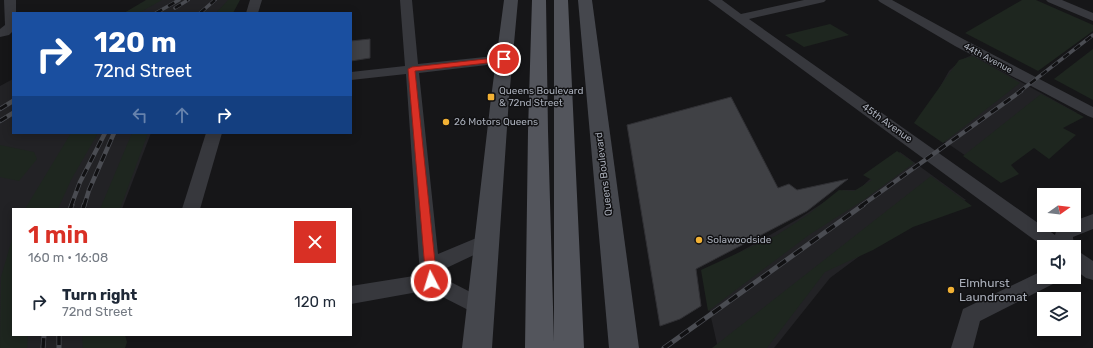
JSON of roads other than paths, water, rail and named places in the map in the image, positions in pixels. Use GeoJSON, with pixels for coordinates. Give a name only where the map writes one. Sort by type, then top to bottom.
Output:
{"type":"FeatureCollection","features":[{"type":"Feature","properties":{"kind":"main road"},"geometry":{"type":"LineString","coordinates":[[539,0],[538,131],[540,348]]}},
{"type":"Feature","properties":{"kind":"main road"},"geometry":{"type":"LineString","coordinates":[[561,0],[569,348]]}},
{"type":"Feature","properties":{"kind":"street"},"geometry":{"type":"LineString","coordinates":[[2,33],[11,26],[10,0]]}},
{"type":"Feature","properties":{"kind":"street"},"geometry":{"type":"LineString","coordinates":[[252,12],[256,0]]}},
{"type":"Feature","properties":{"kind":"street"},"geometry":{"type":"LineString","coordinates":[[406,0],[431,274]]}},
{"type":"Feature","properties":{"kind":"street"},"geometry":{"type":"LineString","coordinates":[[477,348],[486,241],[511,0]]}},
{"type":"Feature","properties":{"kind":"street","name":"Queens Boulevard"},"geometry":{"type":"LineString","coordinates":[[585,0],[624,348]]}},
{"type":"Feature","properties":{"kind":"street","name":"45th Avenue"},"geometry":{"type":"LineString","coordinates":[[714,0],[1048,240]]}},
{"type":"Feature","properties":{"kind":"street"},"geometry":{"type":"LineString","coordinates":[[739,18],[820,0]]}},
{"type":"Feature","properties":{"kind":"street","name":"44th Avenue"},"geometry":{"type":"LineString","coordinates":[[884,0],[960,43],[1093,113]]}},
{"type":"Feature","properties":{"kind":"street"},"geometry":{"type":"LineString","coordinates":[[1052,0],[1088,15]]}},
{"type":"Feature","properties":{"kind":"street"},"geometry":{"type":"LineString","coordinates":[[352,76],[504,59]]}},
{"type":"Feature","properties":{"kind":"street"},"geometry":{"type":"LineString","coordinates":[[191,208],[214,134]]}},
{"type":"Feature","properties":{"kind":"street"},"geometry":{"type":"LineString","coordinates":[[1064,240],[1064,233],[1093,221]]}},
{"type":"Feature","properties":{"kind":"street"},"geometry":{"type":"LineString","coordinates":[[352,295],[431,274],[486,241]]}},
{"type":"Feature","properties":{"kind":"street"},"geometry":{"type":"LineString","coordinates":[[1081,263],[1093,272]]}},
{"type":"Feature","properties":{"kind":"street"},"geometry":{"type":"LineString","coordinates":[[431,274],[480,307]]}},
{"type":"Feature","properties":{"kind":"street"},"geometry":{"type":"LineString","coordinates":[[962,348],[971,315],[1037,282]]}},
{"type":"Feature","properties":{"kind":"railway"},"geometry":{"type":"LineString","coordinates":[[158,12],[179,0]]}},
{"type":"Feature","properties":{"kind":"railway"},"geometry":{"type":"LineString","coordinates":[[175,8],[188,0]]}},
{"type":"Feature","properties":{"kind":"railway"},"geometry":{"type":"LineString","coordinates":[[201,12],[215,0]]}},
{"type":"Feature","properties":{"kind":"railway"},"geometry":{"type":"LineString","coordinates":[[1019,92],[1093,35]]}},
{"type":"Feature","properties":{"kind":"railway"},"geometry":{"type":"LineString","coordinates":[[861,206],[1021,91]]}},
{"type":"Feature","properties":{"kind":"railway"},"geometry":{"type":"LineString","coordinates":[[0,109],[12,102]]}},
{"type":"Feature","properties":{"kind":"railway"},"geometry":{"type":"LineString","coordinates":[[0,121],[12,114]]}},
{"type":"Feature","properties":{"kind":"railway"},"geometry":{"type":"LineString","coordinates":[[71,206],[80,182],[104,134]]}},
{"type":"Feature","properties":{"kind":"railway"},"geometry":{"type":"LineString","coordinates":[[84,206],[89,190],[114,134]]}},
{"type":"Feature","properties":{"kind":"railway"},"geometry":{"type":"LineString","coordinates":[[664,348],[863,205]]}},
{"type":"Feature","properties":{"kind":"railway"},"geometry":{"type":"LineString","coordinates":[[43,348],[44,336]]}},
{"type":"Feature","properties":{"kind":"railway"},"geometry":{"type":"LineString","coordinates":[[59,336],[59,348]]}},
{"type":"Feature","properties":{"kind":"place","name":"Queens Boulevard & 72nd Street"},"geometry":{"type":"Point","coordinates":[491,97]}},
{"type":"Feature","properties":{"kind":"place","name":"26 Motors Queens"},"geometry":{"type":"Point","coordinates":[446,122]}},
{"type":"Feature","properties":{"kind":"place","name":"Solawoodside"},"geometry":{"type":"Point","coordinates":[699,240]}},
{"type":"Feature","properties":{"kind":"place","name":"Elmhurst Laundromat"},"geometry":{"type":"Point","coordinates":[951,290]}}]}
